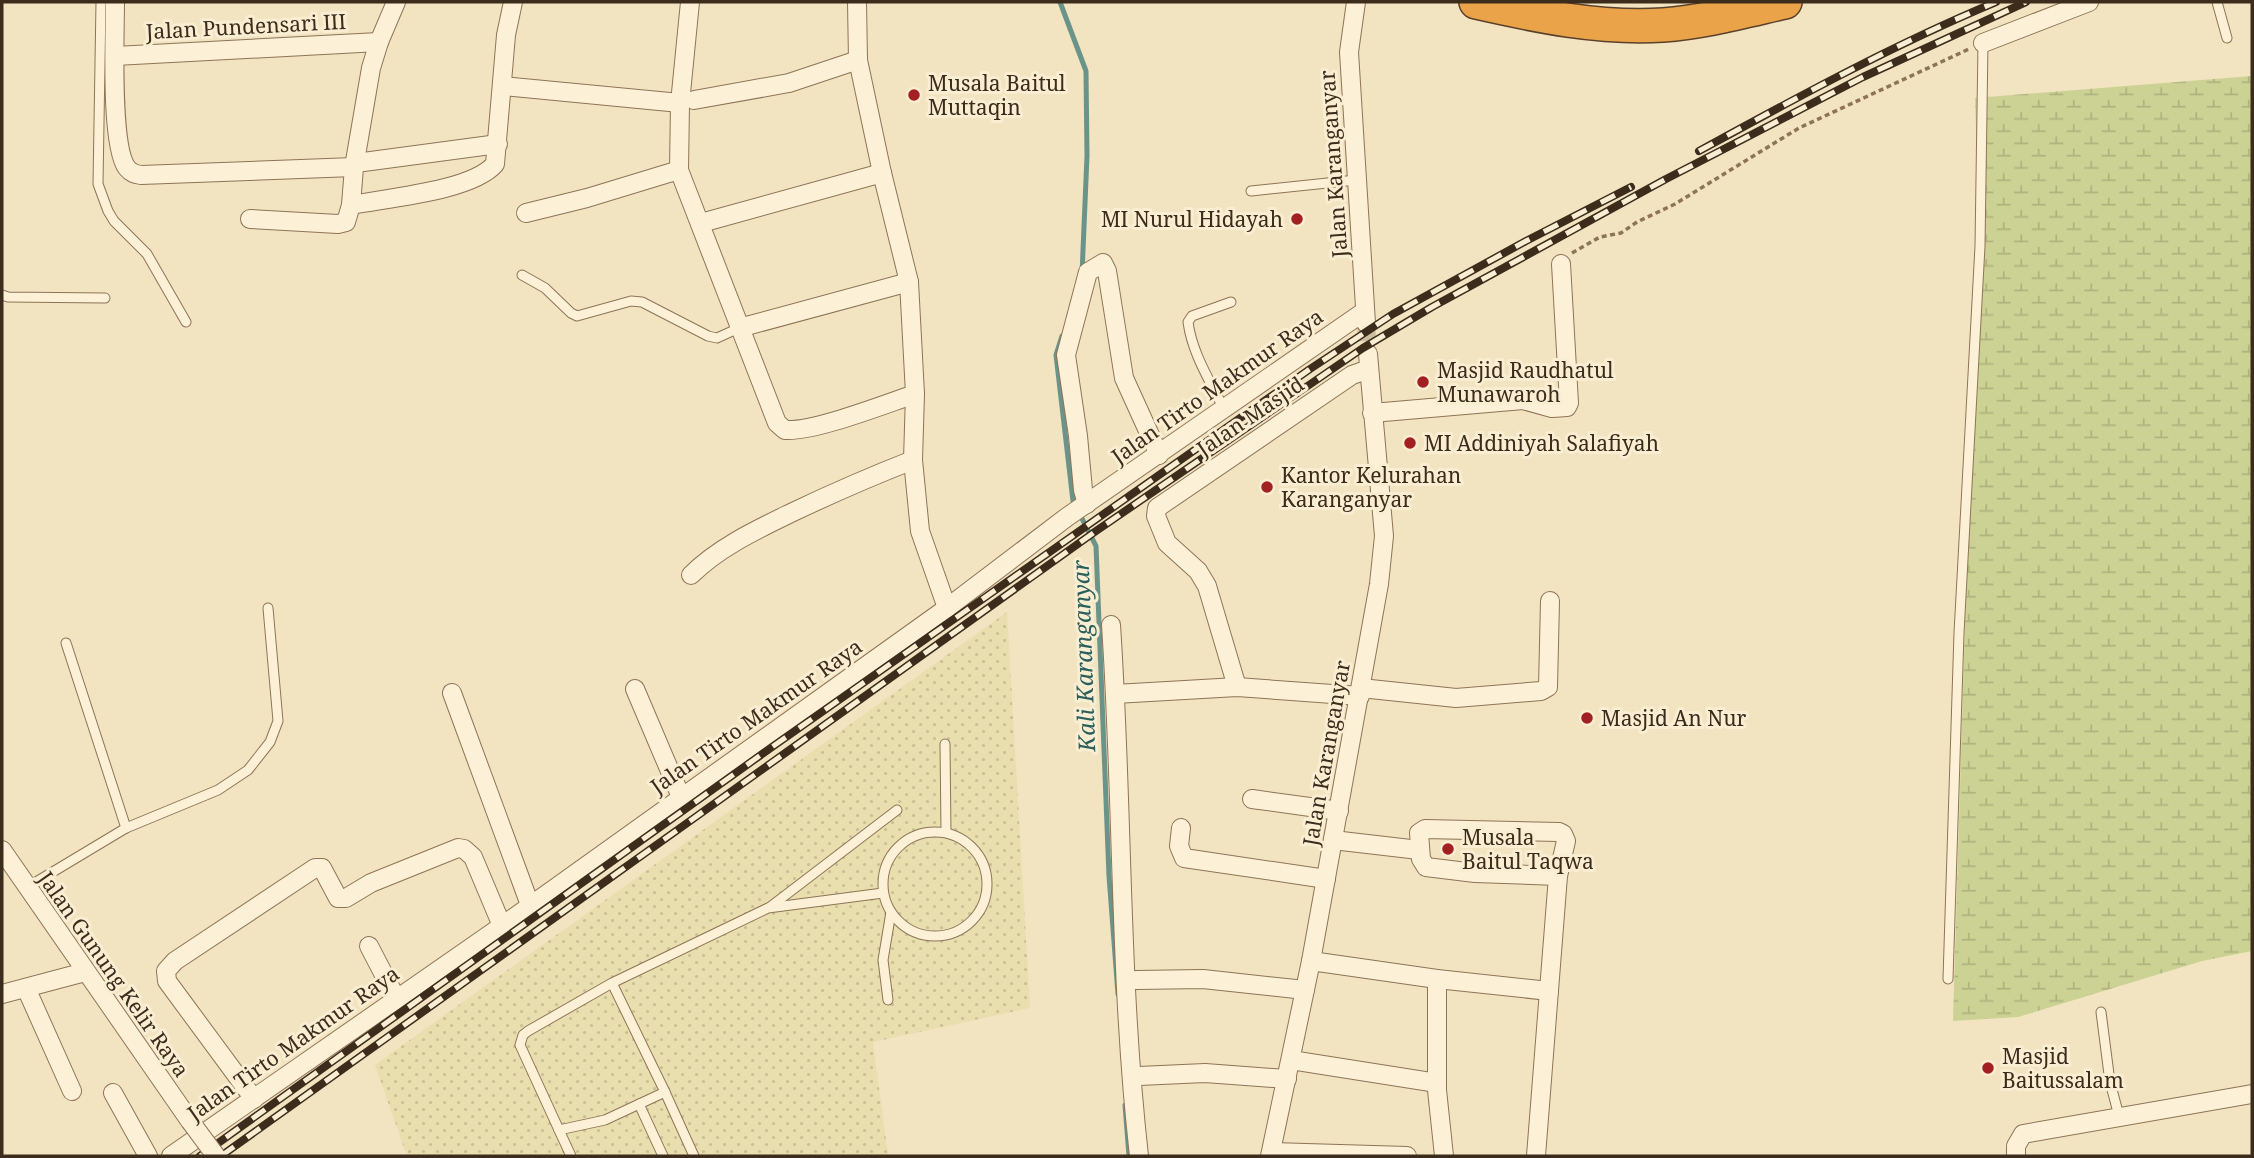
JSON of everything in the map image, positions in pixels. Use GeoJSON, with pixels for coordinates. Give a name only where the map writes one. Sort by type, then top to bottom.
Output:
{"type":"FeatureCollection","features":[{"type":"Feature","properties":{"kind":"highway"},"geometry":{"type":"LineString","coordinates":[[1476,2],[1550,19],[1606,25],[1663,25],[1707,19],[1785,2]]}},
{"type":"Feature","properties":{"kind":"highway"},"geometry":{"type":"LineString","coordinates":[[1611,2],[1655,2]]}},
{"type":"Feature","properties":{"kind":"street"},"geometry":{"type":"LineString","coordinates":[[115,2],[116,127],[124,162],[131,173],[141,176],[355,165],[498,144]]}},
{"type":"Feature","properties":{"kind":"street"},"geometry":{"type":"LineString","coordinates":[[250,219],[341,224],[346,222],[351,205],[371,68],[396,2]]}},
{"type":"Feature","properties":{"kind":"street"},"geometry":{"type":"LineString","coordinates":[[351,205],[454,186],[484,174],[495,164],[506,35],[513,2]]}},
{"type":"Feature","properties":{"kind":"street"},"geometry":{"type":"LineString","coordinates":[[690,2],[687,102],[679,170],[777,423],[785,430],[795,430],[915,394]]}},
{"type":"Feature","properties":{"kind":"street"},"geometry":{"type":"LineString","coordinates":[[857,2],[858,60],[909,282],[915,394],[914,460],[919,531],[947,608]]}},
{"type":"Feature","properties":{"kind":"street","name":"Jalan Karanganyar"},"geometry":{"type":"LineString","coordinates":[[1356,2],[1349,52],[1365,317]]}},
{"type":"Feature","properties":{"kind":"street"},"geometry":{"type":"LineString","coordinates":[[1983,43],[2089,2]]}},
{"type":"Feature","properties":{"kind":"street","name":"Jalan Pundensari III"},"geometry":{"type":"LineString","coordinates":[[115,55],[379,42]]}},
{"type":"Feature","properties":{"kind":"street"},"geometry":{"type":"LineString","coordinates":[[502,86],[687,102],[789,83],[858,60]]}},
{"type":"Feature","properties":{"kind":"street"},"geometry":{"type":"LineString","coordinates":[[526,212],[587,198],[679,170]]}},
{"type":"Feature","properties":{"kind":"street"},"geometry":{"type":"LineString","coordinates":[[701,223],[882,173]]}},
{"type":"Feature","properties":{"kind":"street"},"geometry":{"type":"LineString","coordinates":[[1086,505],[1066,355],[1088,272],[1103,263],[1107,271],[1124,378],[1159,454]]}},
{"type":"Feature","properties":{"kind":"street"},"geometry":{"type":"LineString","coordinates":[[1372,412],[1523,400],[1552,408],[1567,407],[1561,264]]}},
{"type":"Feature","properties":{"kind":"street"},"geometry":{"type":"LineString","coordinates":[[739,328],[909,282]]}},
{"type":"Feature","properties":{"kind":"street","name":"Jalan Tirto Makmur Raya"},"geometry":{"type":"LineString","coordinates":[[171,1156],[502,926],[947,608],[1067,517],[1224,409],[1365,317]]}},
{"type":"Feature","properties":{"kind":"street","name":"Jalan Karanganyar"},"geometry":{"type":"LineString","coordinates":[[1271,1154],[1334,840],[1379,584],[1384,536],[1369,361]]}},
{"type":"Feature","properties":{"kind":"street","name":"Jalan Masjid"},"geometry":{"type":"LineString","coordinates":[[1237,687],[1207,586],[1198,571],[1167,543],[1156,516],[1158,505],[1369,361]]}},
{"type":"Feature","properties":{"kind":"street"},"geometry":{"type":"LineString","coordinates":[[691,575],[713,556],[765,526],[857,482],[914,460]]}},
{"type":"Feature","properties":{"kind":"street"},"geometry":{"type":"LineString","coordinates":[[1115,694],[1237,687],[1457,698],[1541,691],[1548,687],[1550,601]]}},
{"type":"Feature","properties":{"kind":"street"},"geometry":{"type":"LineString","coordinates":[[1111,625],[1124,980],[1130,1077],[1139,1156]]}},
{"type":"Feature","properties":{"kind":"street"},"geometry":{"type":"LineString","coordinates":[[635,689],[681,797]]}},
{"type":"Feature","properties":{"kind":"street"},"geometry":{"type":"LineString","coordinates":[[452,692],[530,905]]}},
{"type":"Feature","properties":{"kind":"street"},"geometry":{"type":"LineString","coordinates":[[1252,799],[1339,811]]}},
{"type":"Feature","properties":{"kind":"street"},"geometry":{"type":"LineString","coordinates":[[1181,828],[1179,846],[1184,858],[1326,879]]}},
{"type":"Feature","properties":{"kind":"street"},"geometry":{"type":"LineString","coordinates":[[1536,1156],[1558,876],[1566,841],[1559,832],[1425,829],[1419,833],[1419,850],[1422,863],[1426,867],[1475,873],[1558,876]]}},
{"type":"Feature","properties":{"kind":"street"},"geometry":{"type":"LineString","coordinates":[[1334,840],[1419,850]]}},
{"type":"Feature","properties":{"kind":"street"},"geometry":{"type":"LineString","coordinates":[[254,1099],[167,981],[166,971],[175,961],[316,868],[322,868],[335,895],[342,899],[371,883],[458,848],[464,849],[472,858],[502,926]]}},
{"type":"Feature","properties":{"kind":"street","name":"Jalan Gunung Kelir Raya"},"geometry":{"type":"LineString","coordinates":[[2,850],[26,888],[216,1156]]}},
{"type":"Feature","properties":{"kind":"street"},"geometry":{"type":"LineString","coordinates":[[369,946],[396,999]]}},
{"type":"Feature","properties":{"kind":"street"},"geometry":{"type":"LineString","coordinates":[[1311,961],[1437,979],[1549,991]]}},
{"type":"Feature","properties":{"kind":"street"},"geometry":{"type":"LineString","coordinates":[[2,994],[85,972]]}},
{"type":"Feature","properties":{"kind":"street"},"geometry":{"type":"LineString","coordinates":[[1136,980],[1203,979],[1305,990]]}},
{"type":"Feature","properties":{"kind":"street"},"geometry":{"type":"LineString","coordinates":[[1437,979],[1437,1083],[1444,1156]]}},
{"type":"Feature","properties":{"kind":"street"},"geometry":{"type":"LineString","coordinates":[[26,988],[72,1091]]}},
{"type":"Feature","properties":{"kind":"street"},"geometry":{"type":"LineString","coordinates":[[1291,1060],[1437,1083]]}},
{"type":"Feature","properties":{"kind":"street"},"geometry":{"type":"LineString","coordinates":[[1139,1076],[1205,1073],[1287,1079]]}},
{"type":"Feature","properties":{"kind":"street"},"geometry":{"type":"LineString","coordinates":[[113,1093],[148,1156]]}},
{"type":"Feature","properties":{"kind":"street"},"geometry":{"type":"LineString","coordinates":[[2016,1156],[2016,1146],[2023,1134],[2252,1094]]}},
{"type":"Feature","properties":{"kind":"street"},"geometry":{"type":"LineString","coordinates":[[1271,1154],[1407,1156]]}},
{"type":"Feature","properties":{"kind":"lane"},"geometry":{"type":"LineString","coordinates":[[101,2],[98,184],[107,211],[147,254],[186,322]]}},
{"type":"Feature","properties":{"kind":"lane"},"geometry":{"type":"LineString","coordinates":[[2217,2],[2227,38]]}},
{"type":"Feature","properties":{"kind":"lane"},"geometry":{"type":"LineString","coordinates":[[1948,979],[1959,633],[1980,246],[1983,43]]}},
{"type":"Feature","properties":{"kind":"lane"},"geometry":{"type":"LineString","coordinates":[[1251,191],[1356,180]]}},
{"type":"Feature","properties":{"kind":"lane"},"geometry":{"type":"LineString","coordinates":[[522,275],[545,288],[571,313],[578,316],[631,301],[642,302],[708,336],[716,338],[739,328]]}},
{"type":"Feature","properties":{"kind":"lane"},"geometry":{"type":"LineString","coordinates":[[2,295],[105,298]]}},
{"type":"Feature","properties":{"kind":"lane"},"geometry":{"type":"LineString","coordinates":[[1224,409],[1197,354],[1188,321],[1192,316],[1231,302]]}},
{"type":"Feature","properties":{"kind":"lane"},"geometry":{"type":"LineString","coordinates":[[26,888],[126,828],[218,790],[247,770],[270,742],[278,721],[268,608]]}},
{"type":"Feature","properties":{"kind":"lane"},"geometry":{"type":"LineString","coordinates":[[66,643],[126,828]]}},
{"type":"Feature","properties":{"kind":"lane"},"geometry":{"type":"LineString","coordinates":[[945,744],[946,832]]}},
{"type":"Feature","properties":{"kind":"lane"},"geometry":{"type":"LineString","coordinates":[[572,1156],[520,1045],[528,1031],[612,983],[768,908],[897,810]]}},
{"type":"Feature","properties":{"kind":"lane"},"geometry":{"type":"LineString","coordinates":[[926,832],[946,832],[965,840],[979,855],[987,874],[987,894],[979,913],[964,928],[945,935],[924,935],[906,927],[891,912],[883,893],[884,873],[892,854],[907,840],[926,832]]}},
{"type":"Feature","properties":{"kind":"lane"},"geometry":{"type":"LineString","coordinates":[[768,908],[883,893]]}},
{"type":"Feature","properties":{"kind":"lane"},"geometry":{"type":"LineString","coordinates":[[888,1000],[883,961],[891,912]]}},
{"type":"Feature","properties":{"kind":"lane"},"geometry":{"type":"LineString","coordinates":[[612,983],[694,1156]]}},
{"type":"Feature","properties":{"kind":"lane"},"geometry":{"type":"LineString","coordinates":[[2101,1012],[2110,1082],[2119,1116]]}},
{"type":"Feature","properties":{"kind":"lane"},"geometry":{"type":"LineString","coordinates":[[559,1130],[604,1120],[665,1092]]}},
{"type":"Feature","properties":{"kind":"lane"},"geometry":{"type":"LineString","coordinates":[[639,1104],[663,1156]]}},
{"type":"Feature","properties":{"kind":"path"},"geometry":{"type":"LineString","coordinates":[[1561,264],[1574,252],[1600,237],[1621,233],[1696,192],[1798,128],[1983,43]]}},
{"type":"Feature","properties":{"kind":"shaded area"},"geometry":{"type":"Polygon","coordinates":[[[1007,612],[1030,1008],[873,1042],[888,1156],[407,1156],[375,1065],[1007,612]]]}},
{"type":"Feature","properties":{"kind":"green space"},"geometry":{"type":"Polygon","coordinates":[[[2252,76],[2252,951],[2202,961],[2018,1017],[1953,1021],[1978,189],[1975,98],[2252,76]]]}},
{"type":"Feature","properties":{"kind":"waterway","name":"Kali Karanganyar"},"geometry":{"type":"LineString","coordinates":[[1060,2],[1086,71],[1087,156],[1082,274]]}},
{"type":"Feature","properties":{"kind":"waterway","name":"Kali Karanganyar"},"geometry":{"type":"LineString","coordinates":[[1062,336],[1056,355],[1073,501],[1096,546],[1109,876],[1118,994]]}},
{"type":"Feature","properties":{"kind":"waterway","name":"Kali Karanganyar"},"geometry":{"type":"LineString","coordinates":[[1125,1105],[1129,1156]]}},
{"type":"Feature","properties":{"kind":"tunnel"},"geometry":{"type":"LineString","coordinates":[[1366,323],[1368,354]]}},
{"type":"Feature","properties":{"kind":"railway"},"geometry":{"type":"LineString","coordinates":[[1699,151],[1882,54],[1996,2]]}},
{"type":"Feature","properties":{"kind":"railway"},"geometry":{"type":"LineString","coordinates":[[221,1156],[1096,531],[1363,348],[1432,307],[1666,179],[1863,77],[2026,2]]}},
{"type":"Feature","properties":{"kind":"railway"},"geometry":{"type":"LineString","coordinates":[[200,1156],[772,747],[1310,369],[1393,314],[1631,187]]}},
{"type":"Feature","properties":{"kind":"place","name":"Musala Baitul Muttaqin"},"geometry":{"type":"Point","coordinates":[914,95]}},
{"type":"Feature","properties":{"kind":"place","name":"MI Nurul Hidayah"},"geometry":{"type":"Point","coordinates":[1297,219]}},
{"type":"Feature","properties":{"kind":"place","name":"Masjid Raudhatul Munawaroh"},"geometry":{"type":"Point","coordinates":[1423,382]}},
{"type":"Feature","properties":{"kind":"place","name":"MI Addiniyah Salafiyah"},"geometry":{"type":"Point","coordinates":[1410,443]}},
{"type":"Feature","properties":{"kind":"place","name":"Kantor Kelurahan Karanganyar"},"geometry":{"type":"Point","coordinates":[1267,487]}},
{"type":"Feature","properties":{"kind":"place","name":"Masjid An Nur"},"geometry":{"type":"Point","coordinates":[1587,718]}},
{"type":"Feature","properties":{"kind":"place","name":"Musala Baitul Taqwa"},"geometry":{"type":"Point","coordinates":[1448,849]}},
{"type":"Feature","properties":{"kind":"place","name":"Masjid Baitussalam"},"geometry":{"type":"Point","coordinates":[1988,1068]}}]}
